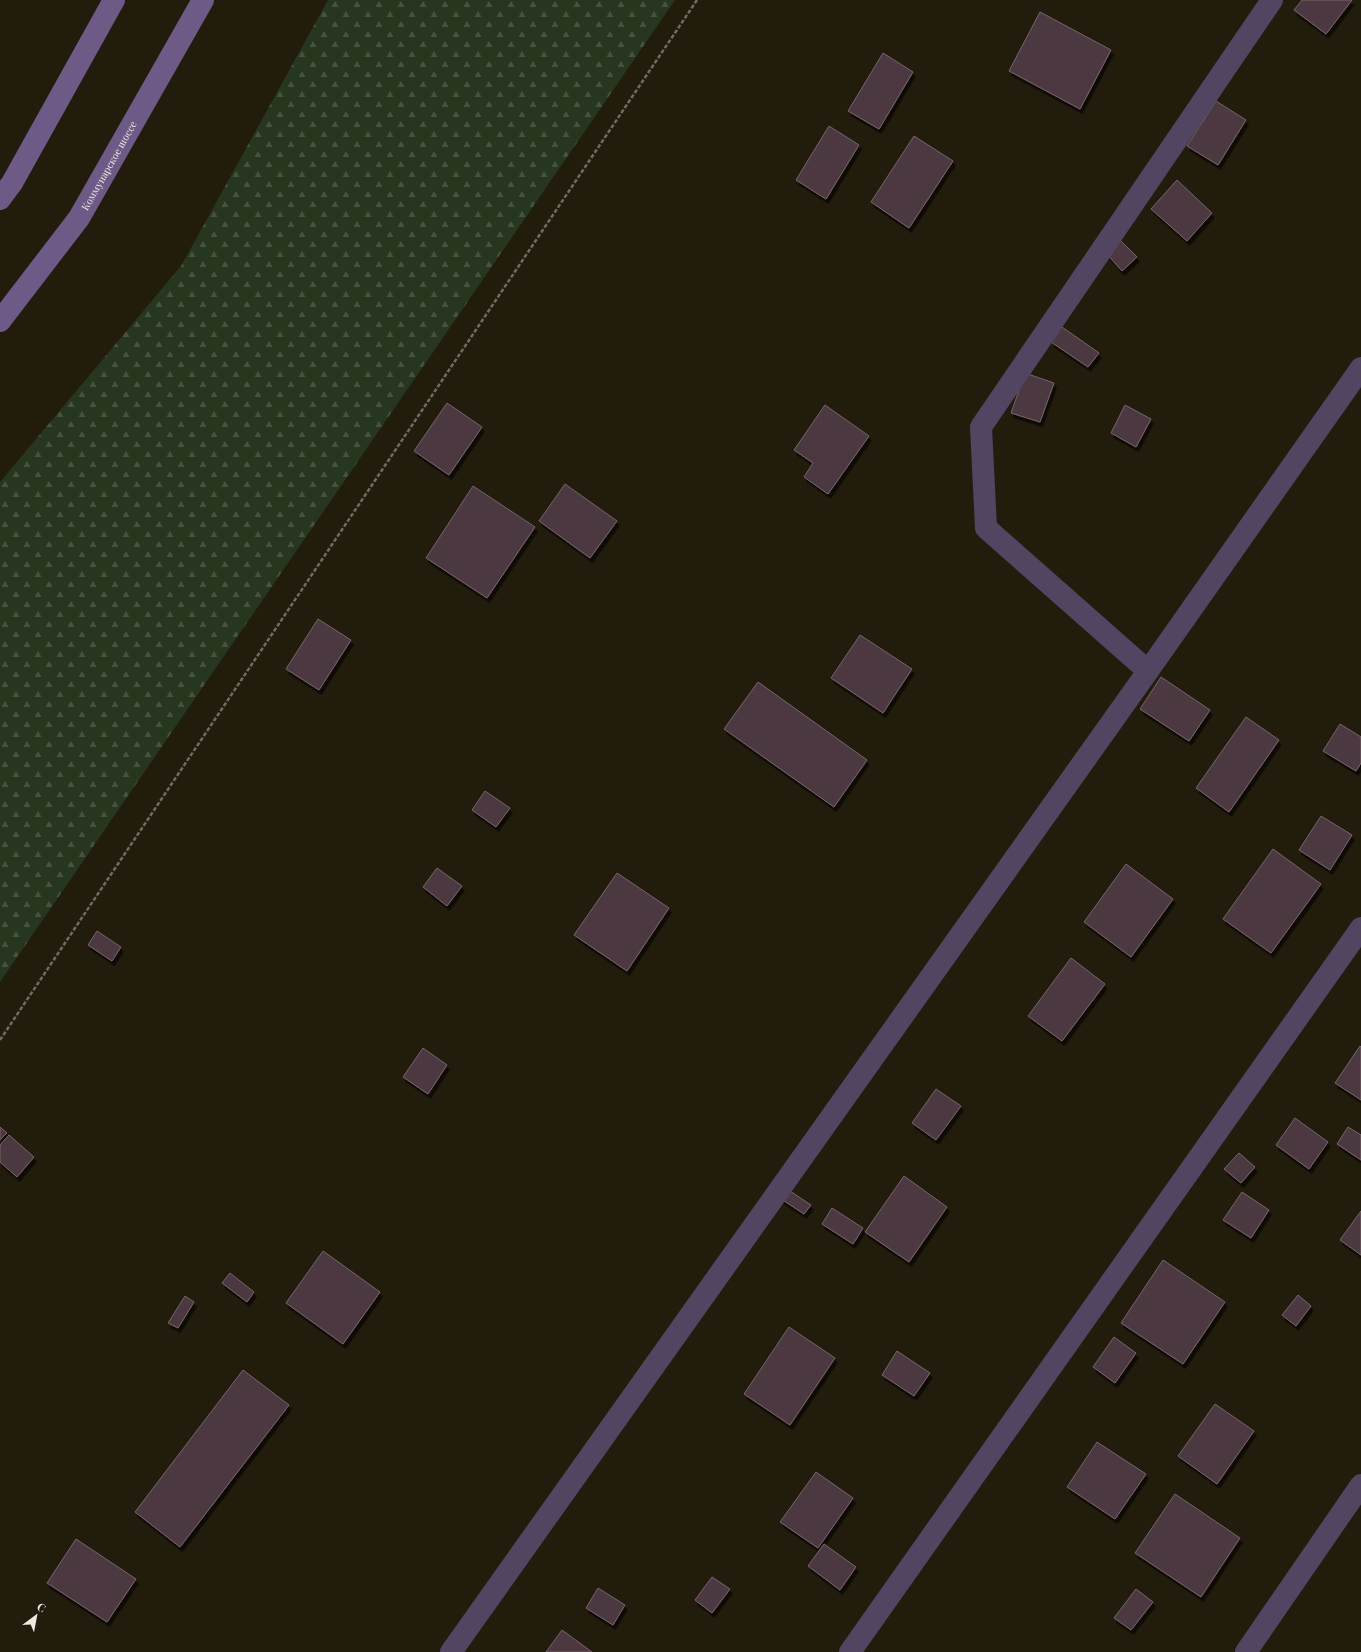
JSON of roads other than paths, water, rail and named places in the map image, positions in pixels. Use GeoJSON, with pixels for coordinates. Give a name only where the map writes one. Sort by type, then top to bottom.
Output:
{"type":"FeatureCollection","features":[{"type":"Feature","properties":{"kind":"main road"},"geometry":{"type":"LineString","coordinates":[[0,199],[12,183],[114,0]]}},
{"type":"Feature","properties":{"kind":"main road","name":"Коммунарское шоссе"},"geometry":{"type":"LineString","coordinates":[[0,321],[79,218],[203,0]]}},
{"type":"Feature","properties":{"kind":"street"},"geometry":{"type":"LineString","coordinates":[[1148,671],[986,528],[980,427],[1272,0]]}},
{"type":"Feature","properties":{"kind":"street"},"geometry":{"type":"LineString","coordinates":[[451,1652],[1148,671],[1361,368]]}},
{"type":"Feature","properties":{"kind":"street"},"geometry":{"type":"LineString","coordinates":[[850,1652],[1361,928]]}},
{"type":"Feature","properties":{"kind":"street"},"geometry":{"type":"LineString","coordinates":[[1246,1652],[1361,1485]]}}]}
